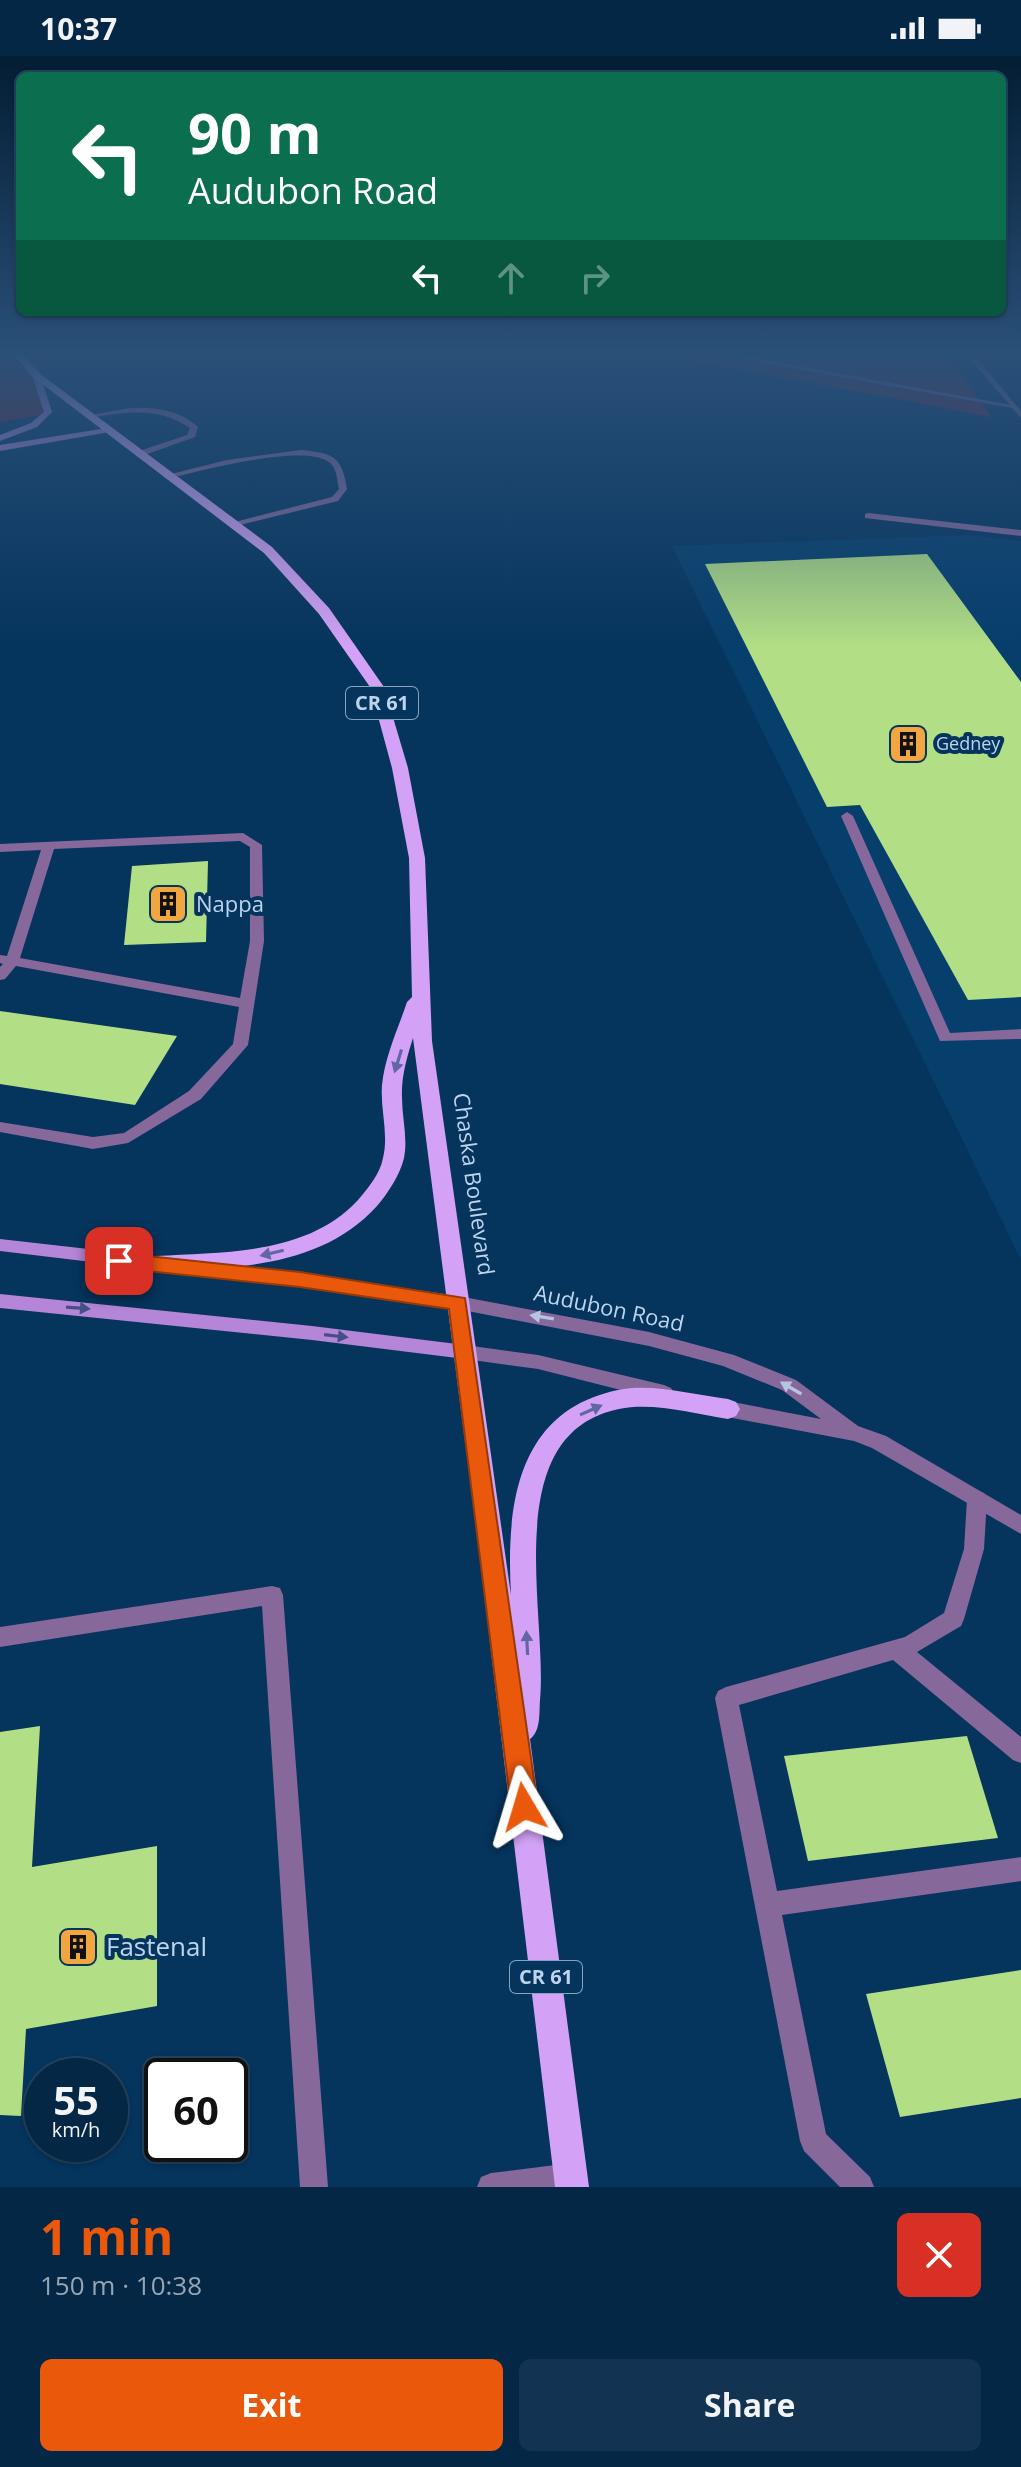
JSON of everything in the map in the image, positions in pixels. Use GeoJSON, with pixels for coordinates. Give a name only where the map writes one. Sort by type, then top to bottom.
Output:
{"type":"FeatureCollection","features":[{"type":"Feature","properties":{"kind":"main road","name":"Chaska Boulevard"},"geometry":{"type":"LineString","coordinates":[[133,449],[268,550],[324,611],[377,687],[400,768],[417,858],[423,1041],[521,1776],[571,2182]]}},
{"type":"Feature","properties":{"kind":"main road"},"geometry":{"type":"LineString","coordinates":[[156,1264],[254,1257],[291,1249],[349,1223],[387,1177],[394,1156],[392,1080],[421,987]]}},
{"type":"Feature","properties":{"kind":"main road","name":"Audubon Road"},"geometry":{"type":"LineString","coordinates":[[0,1245],[300,1280],[458,1303]]}},
{"type":"Feature","properties":{"kind":"main road","name":"Audubon Road"},"geometry":{"type":"LineString","coordinates":[[0,1301],[282,1329],[465,1352]]}},
{"type":"Feature","properties":{"kind":"main road"},"geometry":{"type":"LineString","coordinates":[[521,1776],[528,1666],[523,1563],[525,1499],[538,1458],[552,1438],[588,1409],[618,1400],[728,1409]]}},
{"type":"Feature","properties":{"kind":"street"},"geometry":{"type":"LineString","coordinates":[[139,454],[153,449]]}},
{"type":"Feature","properties":{"kind":"street"},"geometry":{"type":"LineString","coordinates":[[167,476],[293,452],[327,457],[339,470],[343,489],[335,499],[232,524]]}},
{"type":"Feature","properties":{"kind":"street"},"geometry":{"type":"LineString","coordinates":[[868,516],[1021,533]]}},
{"type":"Feature","properties":{"kind":"street"},"geometry":{"type":"LineString","coordinates":[[847,816],[945,1038],[1021,1034]]}},
{"type":"Feature","properties":{"kind":"street"},"geometry":{"type":"LineString","coordinates":[[0,848],[243,837],[256,845],[257,941],[240,1045],[195,1095],[128,1138],[93,1143],[0,1127]]}},
{"type":"Feature","properties":{"kind":"street"},"geometry":{"type":"LineString","coordinates":[[0,976],[49,845]]}},
{"type":"Feature","properties":{"kind":"street"},"geometry":{"type":"LineString","coordinates":[[6,960],[247,1004]]}},
{"type":"Feature","properties":{"kind":"street","name":"Audubon Road"},"geometry":{"type":"LineString","coordinates":[[458,1303],[649,1339],[727,1360],[789,1385],[855,1433]]}},
{"type":"Feature","properties":{"kind":"street","name":"Audubon Road"},"geometry":{"type":"LineString","coordinates":[[465,1352],[538,1362],[728,1409],[855,1433],[879,1442],[1021,1525]]}},
{"type":"Feature","properties":{"kind":"street"},"geometry":{"type":"LineString","coordinates":[[860,2187],[814,2141],[726,1698],[910,1645],[953,1619],[974,1549],[977,1499]]}},
{"type":"Feature","properties":{"kind":"street"},"geometry":{"type":"LineString","coordinates":[[0,1637],[272,1595],[314,2187]]}},
{"type":"Feature","properties":{"kind":"street"},"geometry":{"type":"LineString","coordinates":[[896,1649],[1021,1752]]}},
{"type":"Feature","properties":{"kind":"street"},"geometry":{"type":"LineString","coordinates":[[767,1905],[1021,1869]]}},
{"type":"Feature","properties":{"kind":"street"},"geometry":{"type":"LineString","coordinates":[[491,2187],[571,2182]]}},
{"type":"Feature","properties":{"kind":"shaded area","name":"Gedney"},"geometry":{"type":"Polygon","coordinates":[[[970,535],[1021,541],[1021,1260],[672,546],[970,535]]]}},
{"type":"Feature","properties":{"kind":"building","name":"Gedney"},"geometry":{"type":"Polygon","coordinates":[[[927,554],[1021,682],[1021,997],[968,1000],[860,805],[827,807],[705,564],[927,554]]]}},
{"type":"Feature","properties":{"kind":"building","name":"Nappa"},"geometry":{"type":"Polygon","coordinates":[[[208,861],[206,942],[124,945],[132,866],[208,861]]]}},
{"type":"Feature","properties":{"kind":"building"},"geometry":{"type":"Polygon","coordinates":[[[0,1011],[177,1036],[135,1105],[0,1084],[0,1011]]]}},
{"type":"Feature","properties":{"kind":"building","name":"Fastenal"},"geometry":{"type":"Polygon","coordinates":[[[40,1726],[32,1867],[157,1846],[157,2006],[26,2029],[21,2116],[0,2115],[0,1732],[40,1726]]]}},
{"type":"Feature","properties":{"kind":"building"},"geometry":{"type":"Polygon","coordinates":[[[967,1736],[998,1838],[808,1861],[784,1756],[967,1736]]]}},
{"type":"Feature","properties":{"kind":"building"},"geometry":{"type":"Polygon","coordinates":[[[1021,1970],[1021,2098],[900,2117],[866,1994],[1021,1970]]]}},
{"type":"Feature","properties":{"kind":"place","name":"Gedney"},"geometry":{"type":"Point","coordinates":[908,744]}},
{"type":"Feature","properties":{"kind":"place","name":"Nappa"},"geometry":{"type":"Point","coordinates":[168,904]}},
{"type":"Feature","properties":{"kind":"place","name":"Fastenal"},"geometry":{"type":"Point","coordinates":[78,1947]}},
{"type":"Feature","properties":{"kind":"route"},"geometry":{"type":"LineString","coordinates":[[119,1261],[300,1280],[458,1303],[524,1807]]}}]}
